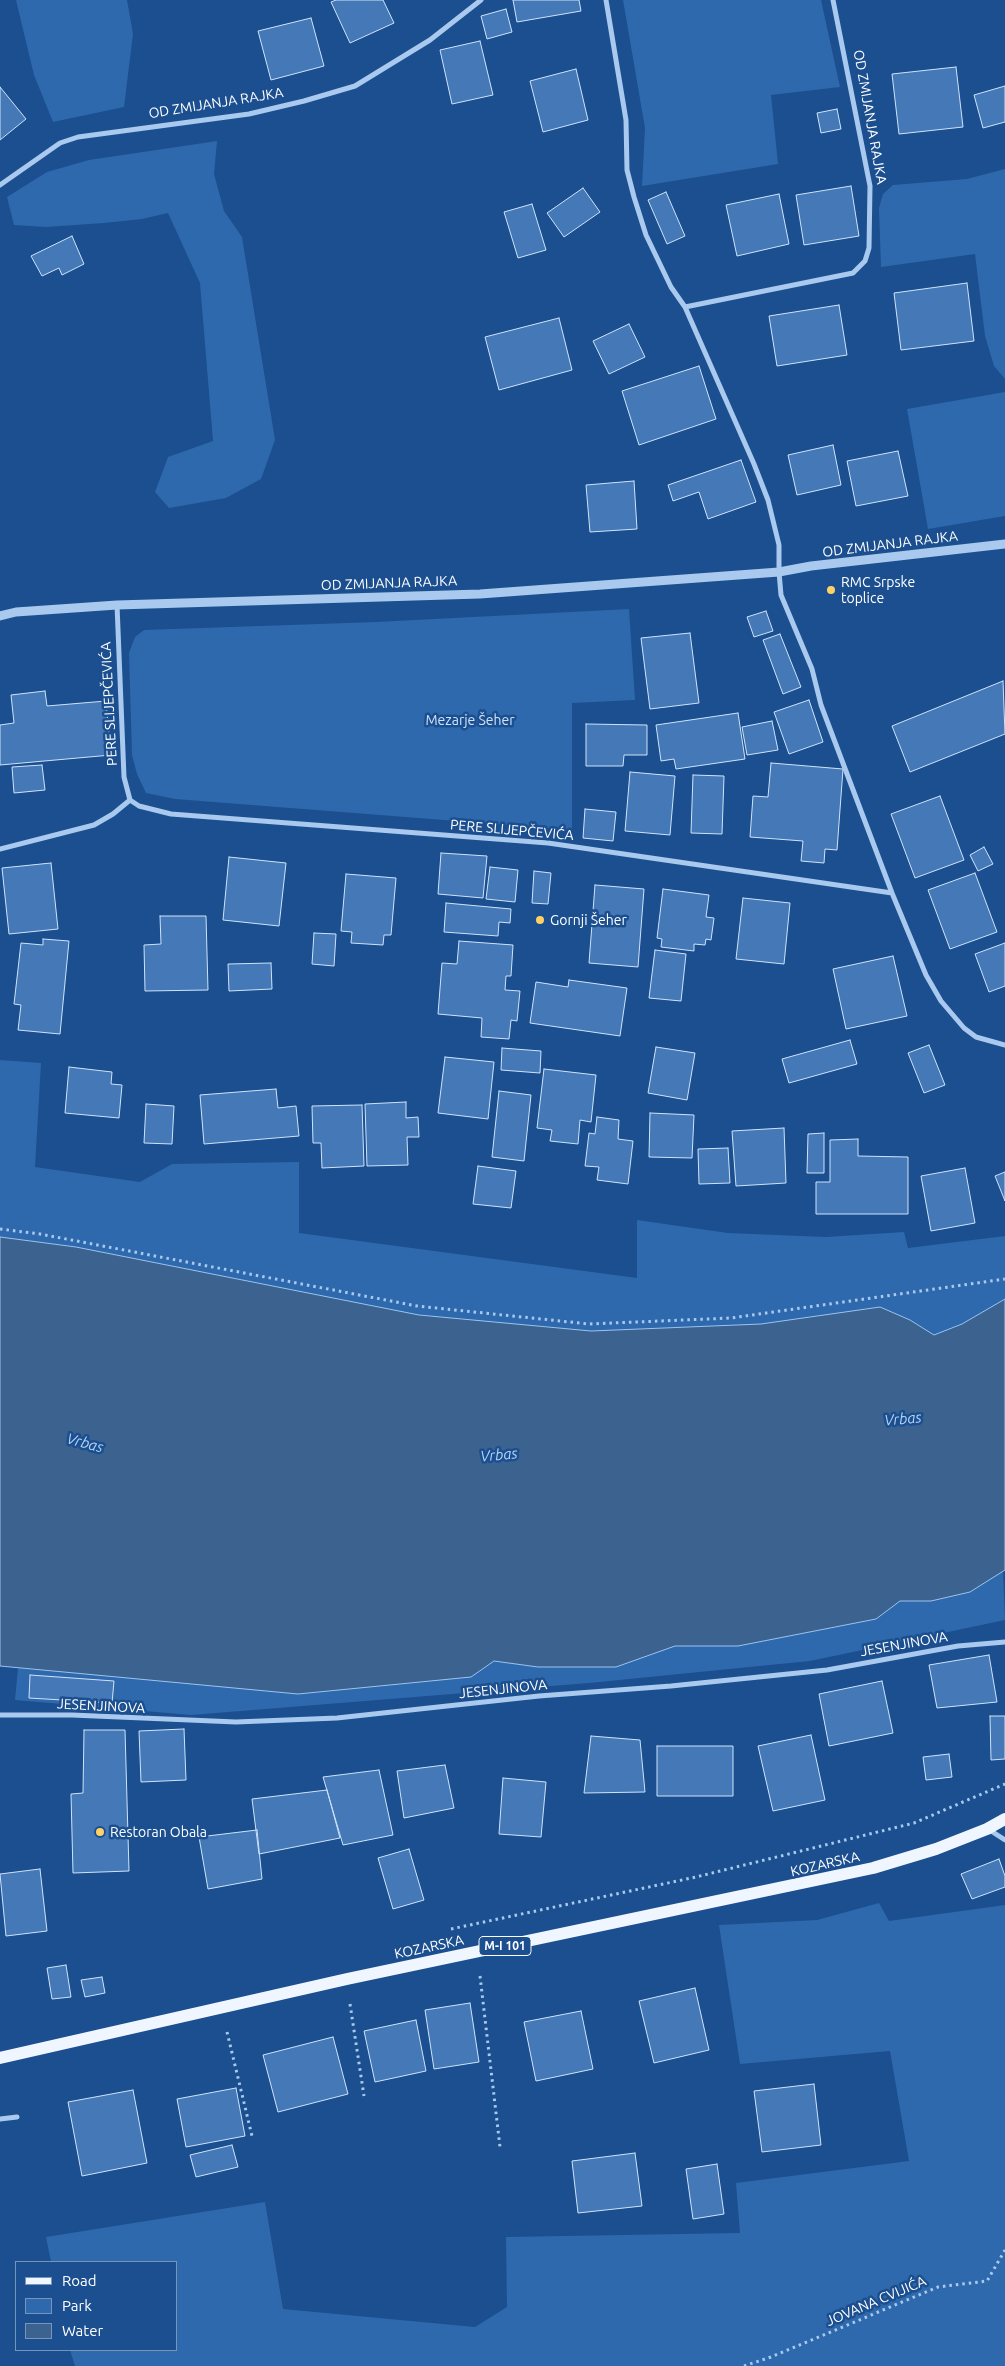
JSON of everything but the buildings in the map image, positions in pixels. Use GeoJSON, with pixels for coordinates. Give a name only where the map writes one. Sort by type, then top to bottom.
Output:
{"type":"FeatureCollection","features":[{"type":"Feature","properties":{"kind":"main road","name":"KOZARSKA"},"geometry":{"type":"LineString","coordinates":[[0,2058],[356,1977],[807,1884],[873,1868],[936,1849],[987,1829],[1005,1819]]}},
{"type":"Feature","properties":{"kind":"street","name":"OD ZMIJANJA RAJKA"},"geometry":{"type":"LineString","coordinates":[[0,185],[60,143],[78,137],[249,114],[355,86],[430,40],[481,0]]}},
{"type":"Feature","properties":{"kind":"street"},"geometry":{"type":"LineString","coordinates":[[606,0],[626,120],[630,184],[646,235],[671,287],[685,307],[768,500],[780,545],[779,572],[781,595],[812,669],[821,705],[892,893],[926,975],[941,1001],[964,1028],[992,1043],[1005,1045]]}},
{"type":"Feature","properties":{"kind":"street","name":"OD ZMIJANJA RAJKA"},"geometry":{"type":"LineString","coordinates":[[685,307],[853,273],[865,261],[869,248],[870,186],[833,0]]}},
{"type":"Feature","properties":{"kind":"street","name":"OD ZMIJANJA RAJKA"},"geometry":{"type":"LineString","coordinates":[[0,616],[16,612],[117,605],[471,594],[779,572],[811,566],[1005,544]]}},
{"type":"Feature","properties":{"kind":"street","name":"PERE SLIJEPČEVIĆA"},"geometry":{"type":"LineString","coordinates":[[117,605],[124,777],[130,800],[139,806],[171,814],[548,843],[892,893]]}},
{"type":"Feature","properties":{"kind":"street"},"geometry":{"type":"LineString","coordinates":[[0,849],[94,825],[113,814],[130,800]]}},
{"type":"Feature","properties":{"kind":"street","name":"JESENJINOVA"},"geometry":{"type":"LineString","coordinates":[[0,1715],[72,1715],[236,1722],[337,1718],[539,1696],[671,1686],[827,1670],[958,1646],[1005,1642]]}},
{"type":"Feature","properties":{"kind":"street"},"geometry":{"type":"LineString","coordinates":[[987,1829],[1005,1840]]}},
{"type":"Feature","properties":{"kind":"street"},"geometry":{"type":"LineString","coordinates":[[0,2119],[17,2117]]}},
{"type":"Feature","properties":{"kind":"path"},"geometry":{"type":"LineString","coordinates":[[0,1228],[417,1306],[589,1324],[731,1318],[1005,1279]]}},
{"type":"Feature","properties":{"kind":"path"},"geometry":{"type":"LineString","coordinates":[[449,1930],[696,1877],[914,1823],[1005,1784]]}},
{"type":"Feature","properties":{"kind":"path"},"geometry":{"type":"LineString","coordinates":[[480,1975],[500,2147]]}},
{"type":"Feature","properties":{"kind":"path"},"geometry":{"type":"LineString","coordinates":[[350,2003],[364,2096]]}},
{"type":"Feature","properties":{"kind":"path"},"geometry":{"type":"LineString","coordinates":[[226,2029],[252,2136]]}},
{"type":"Feature","properties":{"kind":"path","name":"JOVANA CVIJIĆA"},"geometry":{"type":"LineString","coordinates":[[744,2366],[771,2357],[938,2287],[987,2281],[1005,2250]]}},
{"type":"Feature","properties":{"kind":"green space"},"geometry":{"type":"Polygon","coordinates":[[[16,0],[127,0],[133,34],[124,107],[53,122],[34,75],[16,0]]]}},
{"type":"Feature","properties":{"kind":"green space"},"geometry":{"type":"Polygon","coordinates":[[[623,0],[821,0],[840,87],[771,95],[778,164],[642,186],[645,128],[623,0]]]}},
{"type":"Feature","properties":{"kind":"green space"},"geometry":{"type":"Polygon","coordinates":[[[217,141],[214,174],[224,211],[242,237],[275,440],[261,479],[226,498],[169,508],[155,492],[168,457],[213,441],[200,283],[168,213],[142,219],[104,223],[46,227],[14,225],[7,197],[47,172],[89,160],[217,141]]]}},
{"type":"Feature","properties":{"kind":"green space"},"geometry":{"type":"Polygon","coordinates":[[[1005,169],[1005,379],[994,366],[985,336],[975,254],[881,267],[879,208],[883,194],[893,185],[967,179],[1005,169]]]}},
{"type":"Feature","properties":{"kind":"green space"},"geometry":{"type":"Polygon","coordinates":[[[1005,392],[1005,516],[928,529],[907,409],[1005,392]]]}},
{"type":"Feature","properties":{"kind":"green space","name":"Mezarje Šeher"},"geometry":{"type":"Polygon","coordinates":[[[629,609],[635,700],[572,703],[572,830],[175,799],[146,793],[137,774],[132,755],[129,653],[135,637],[144,630],[376,622],[629,609]]]}},
{"type":"Feature","properties":{"kind":"green space"},"geometry":{"type":"Polygon","coordinates":[[[0,1060],[41,1063],[35,1167],[140,1182],[172,1164],[299,1162],[299,1233],[637,1278],[637,1220],[728,1233],[826,1237],[904,1232],[908,1248],[1005,1236],[1005,1299],[962,1324],[934,1335],[910,1320],[880,1307],[761,1324],[591,1331],[419,1315],[76,1247],[0,1237],[0,1060]]]}},
{"type":"Feature","properties":{"kind":"green space"},"geometry":{"type":"Polygon","coordinates":[[[1003,1571],[1005,1620],[810,1661],[589,1683],[191,1715],[15,1700],[18,1668],[135,1678],[471,1677],[494,1661],[538,1667],[615,1667],[675,1646],[738,1646],[876,1619],[900,1601],[931,1601],[970,1592],[1003,1571]]]}},
{"type":"Feature","properties":{"kind":"green space"},"geometry":{"type":"Polygon","coordinates":[[[879,1903],[889,1921],[1005,1905],[1005,2366],[75,2366],[70,2351],[178,2351],[178,2261],[51,2261],[46,2237],[265,2202],[283,2309],[475,2327],[507,2307],[506,2237],[740,2233],[736,2183],[909,2161],[890,2051],[740,2064],[719,1925],[817,1920],[879,1903]]]}},
{"type":"Feature","properties":{"kind":"water","name":"Vrbas"},"geometry":{"type":"Polygon","coordinates":[[[0,1237],[76,1247],[419,1315],[591,1331],[761,1324],[880,1307],[910,1320],[934,1335],[962,1324],[1005,1299],[1005,1570],[970,1592],[931,1601],[900,1601],[876,1619],[738,1646],[675,1646],[616,1667],[538,1667],[494,1661],[471,1677],[298,1694],[0,1666],[0,1237]]]}},
{"type":"Feature","properties":{"kind":"place","name":"RMC Srpske toplice"},"geometry":{"type":"Point","coordinates":[831,590]}},
{"type":"Feature","properties":{"kind":"place","name":"Gornji Šeher"},"geometry":{"type":"Point","coordinates":[540,920]}},
{"type":"Feature","properties":{"kind":"place","name":"Restoran Obala"},"geometry":{"type":"Point","coordinates":[100,1832]}}]}
